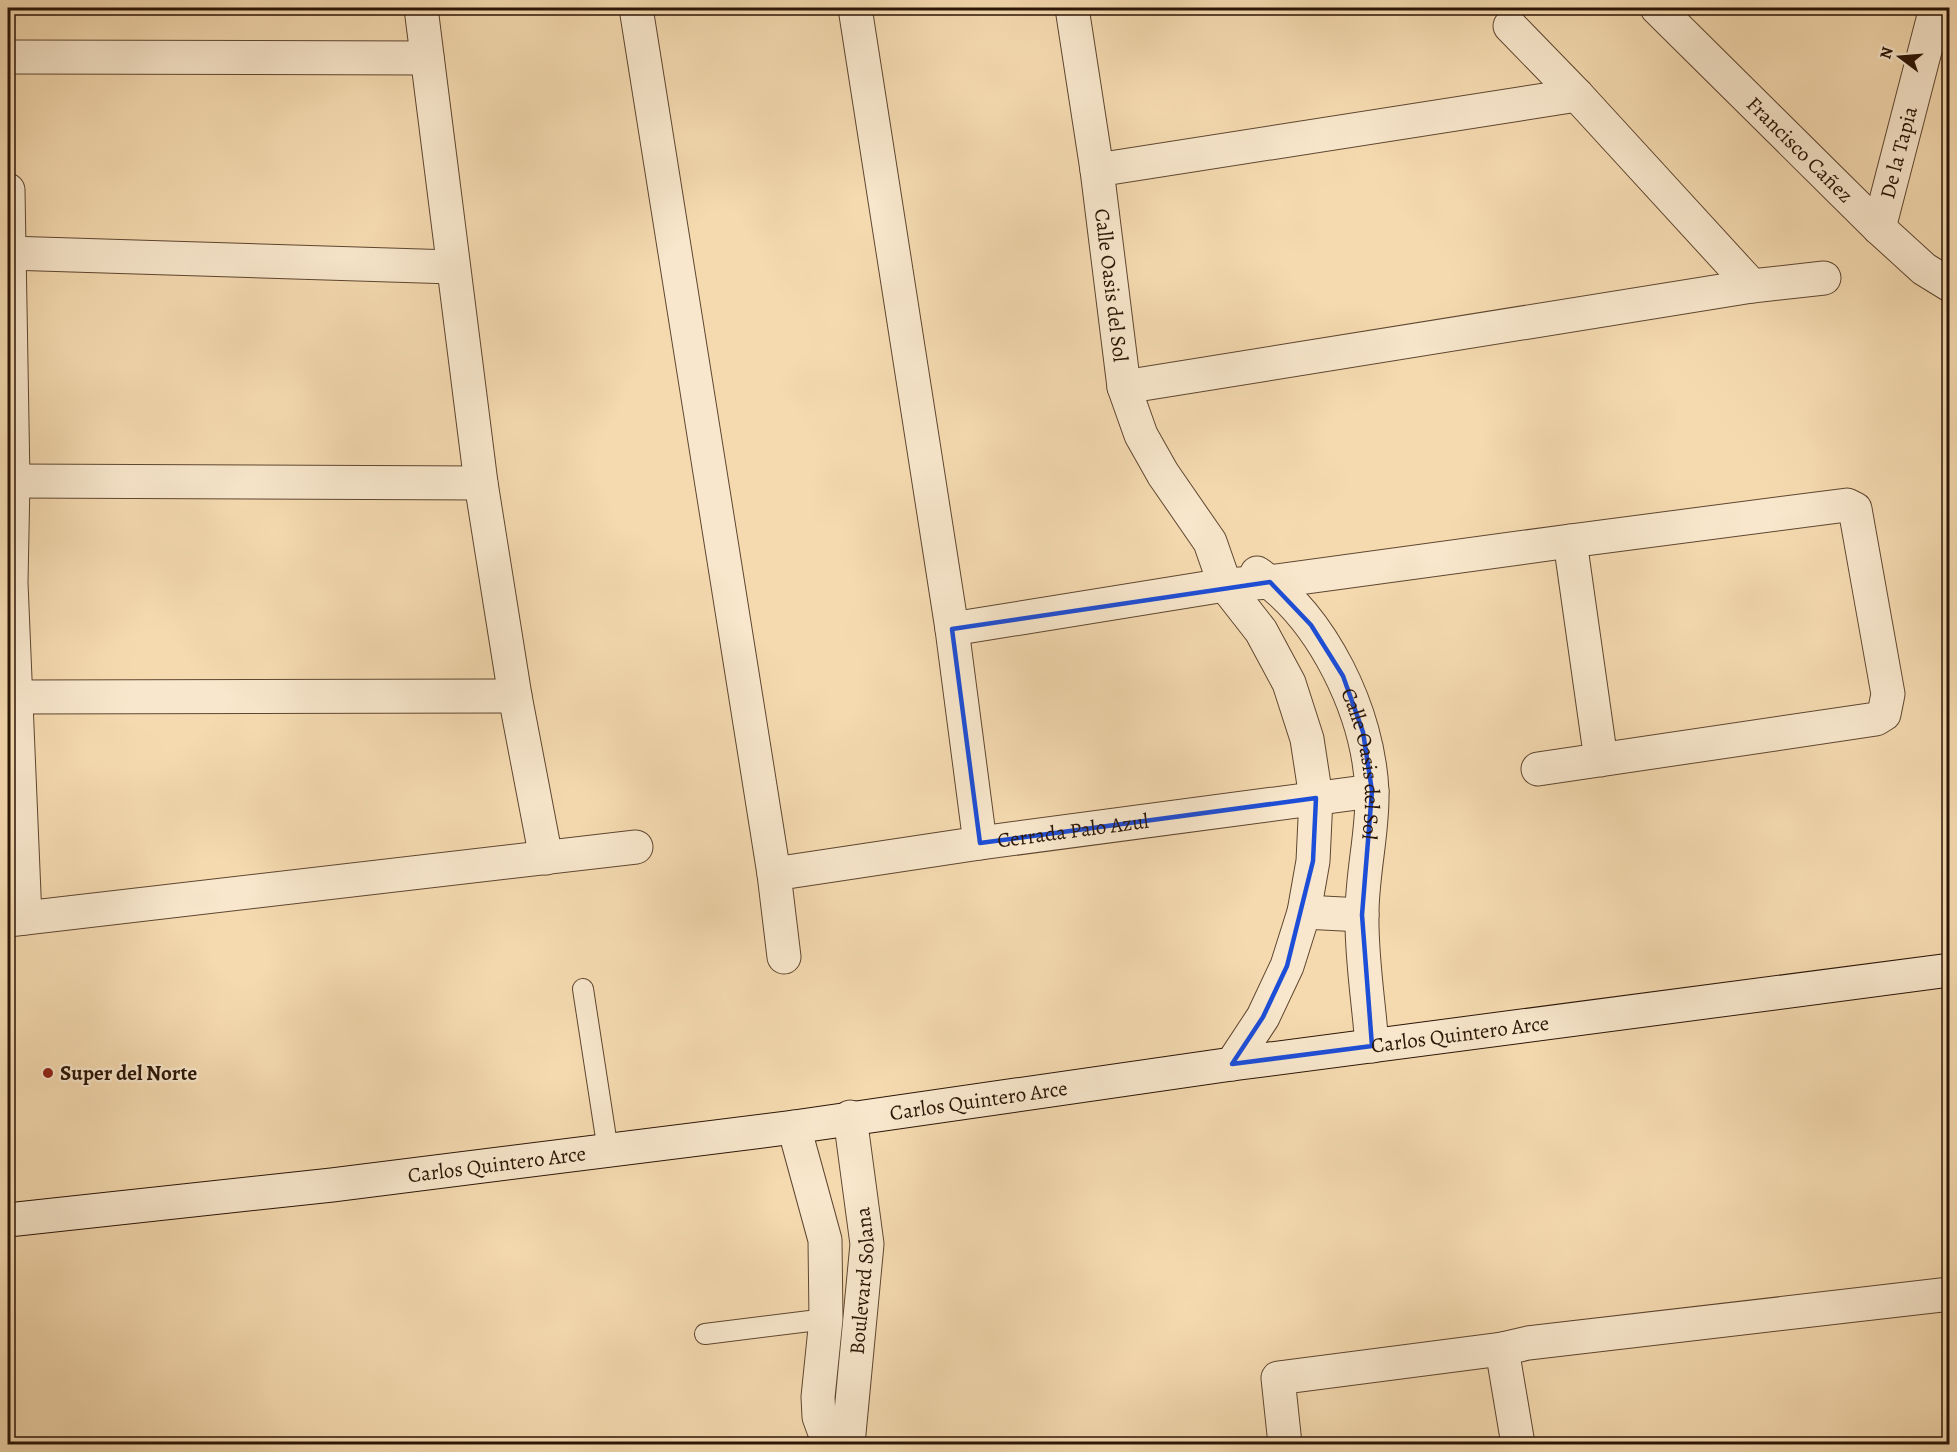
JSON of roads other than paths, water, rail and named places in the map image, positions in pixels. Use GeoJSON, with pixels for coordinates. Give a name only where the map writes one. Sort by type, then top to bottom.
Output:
{"type":"FeatureCollection","features":[{"type":"Feature","properties":{"kind":"street"},"geometry":{"type":"LineString","coordinates":[[421,8],[481,483],[515,696],[546,858]]}},
{"type":"Feature","properties":{"kind":"street"},"geometry":{"type":"LineString","coordinates":[[636,8],[774,874],[784,957]]}},
{"type":"Feature","properties":{"kind":"street"},"geometry":{"type":"LineString","coordinates":[[855,8],[952,629],[980,843]]}},
{"type":"Feature","properties":{"kind":"street","name":"Calle Oasis del Sol"},"geometry":{"type":"LineString","coordinates":[[1072,8],[1097,170],[1124,387],[1141,435],[1163,474],[1210,542],[1225,585],[1261,631],[1289,683],[1307,739],[1316,798],[1313,861],[1304,912],[1287,966],[1263,1017],[1232,1064]]}},
{"type":"Feature","properties":{"kind":"street","name":"Francisco Cañez"},"geometry":{"type":"LineString","coordinates":[[1657,8],[1879,228],[1924,270],[1950,285]]}},
{"type":"Feature","properties":{"kind":"street","name":"De la Tapia"},"geometry":{"type":"LineString","coordinates":[[1879,228],[1936,8]]}},
{"type":"Feature","properties":{"kind":"street"},"geometry":{"type":"LineString","coordinates":[[1510,26],[1577,95],[1752,286]]}},
{"type":"Feature","properties":{"kind":"street"},"geometry":{"type":"LineString","coordinates":[[8,57],[427,58]]}},
{"type":"Feature","properties":{"kind":"street"},"geometry":{"type":"LineString","coordinates":[[1097,170],[1577,95]]}},
{"type":"Feature","properties":{"kind":"street"},"geometry":{"type":"LineString","coordinates":[[8,190],[13,481],[11,583],[16,919],[636,847]]}},
{"type":"Feature","properties":{"kind":"street"},"geometry":{"type":"LineString","coordinates":[[9,253],[453,267]]}},
{"type":"Feature","properties":{"kind":"street"},"geometry":{"type":"LineString","coordinates":[[1124,387],[1752,286],[1824,278]]}},
{"type":"Feature","properties":{"kind":"street"},"geometry":{"type":"LineString","coordinates":[[13,481],[481,483]]}},
{"type":"Feature","properties":{"kind":"street"},"geometry":{"type":"LineString","coordinates":[[952,629],[1225,585],[1270,582],[1851,506],[1857,513],[1888,694],[1884,714],[1876,719],[1538,769]]}},
{"type":"Feature","properties":{"kind":"street"},"geometry":{"type":"LineString","coordinates":[[1570,541],[1601,760]]}},
{"type":"Feature","properties":{"kind":"street","name":"Calle Oasis del Sol"},"geometry":{"type":"LineString","coordinates":[[1210,542],[1270,582],[1311,625],[1342,676],[1363,732],[1372,791],[1362,915],[1372,1046]]}},
{"type":"Feature","properties":{"kind":"street"},"geometry":{"type":"LineString","coordinates":[[14,696],[515,696]]}},
{"type":"Feature","properties":{"kind":"street","name":"Cerrada Palo Azul"},"geometry":{"type":"LineString","coordinates":[[774,874],[980,843],[1372,791]]}},
{"type":"Feature","properties":{"kind":"street"},"geometry":{"type":"LineString","coordinates":[[1304,912],[1362,915]]}},
{"type":"Feature","properties":{"kind":"street","name":"Carlos Quintero Arce"},"geometry":{"type":"LineString","coordinates":[[8,1220],[332,1185],[608,1151],[794,1127],[1232,1064],[1950,970]]}},
{"type":"Feature","properties":{"kind":"street","name":"Boulevard Solana"},"geometry":{"type":"LineString","coordinates":[[848,1444],[867,1244],[850,1118]]}},
{"type":"Feature","properties":{"kind":"street","name":"Boulevard Solana"},"geometry":{"type":"LineString","coordinates":[[794,1127],[825,1240],[826,1318],[818,1397],[819,1417],[830,1444]]}},
{"type":"Feature","properties":{"kind":"street"},"geometry":{"type":"LineString","coordinates":[[1285,1444],[1278,1378],[1502,1349],[1528,1343],[1950,1294]]}},
{"type":"Feature","properties":{"kind":"street"},"geometry":{"type":"LineString","coordinates":[[1502,1349],[1518,1444]]}},
{"type":"Feature","properties":{"kind":"lane"},"geometry":{"type":"LineString","coordinates":[[583,989],[608,1151]]}},
{"type":"Feature","properties":{"kind":"lane"},"geometry":{"type":"LineString","coordinates":[[705,1334],[826,1318]]}},
{"type":"Feature","properties":{"kind":"place","name":"Super del Norte"},"geometry":{"type":"Point","coordinates":[48,1073]}}]}
